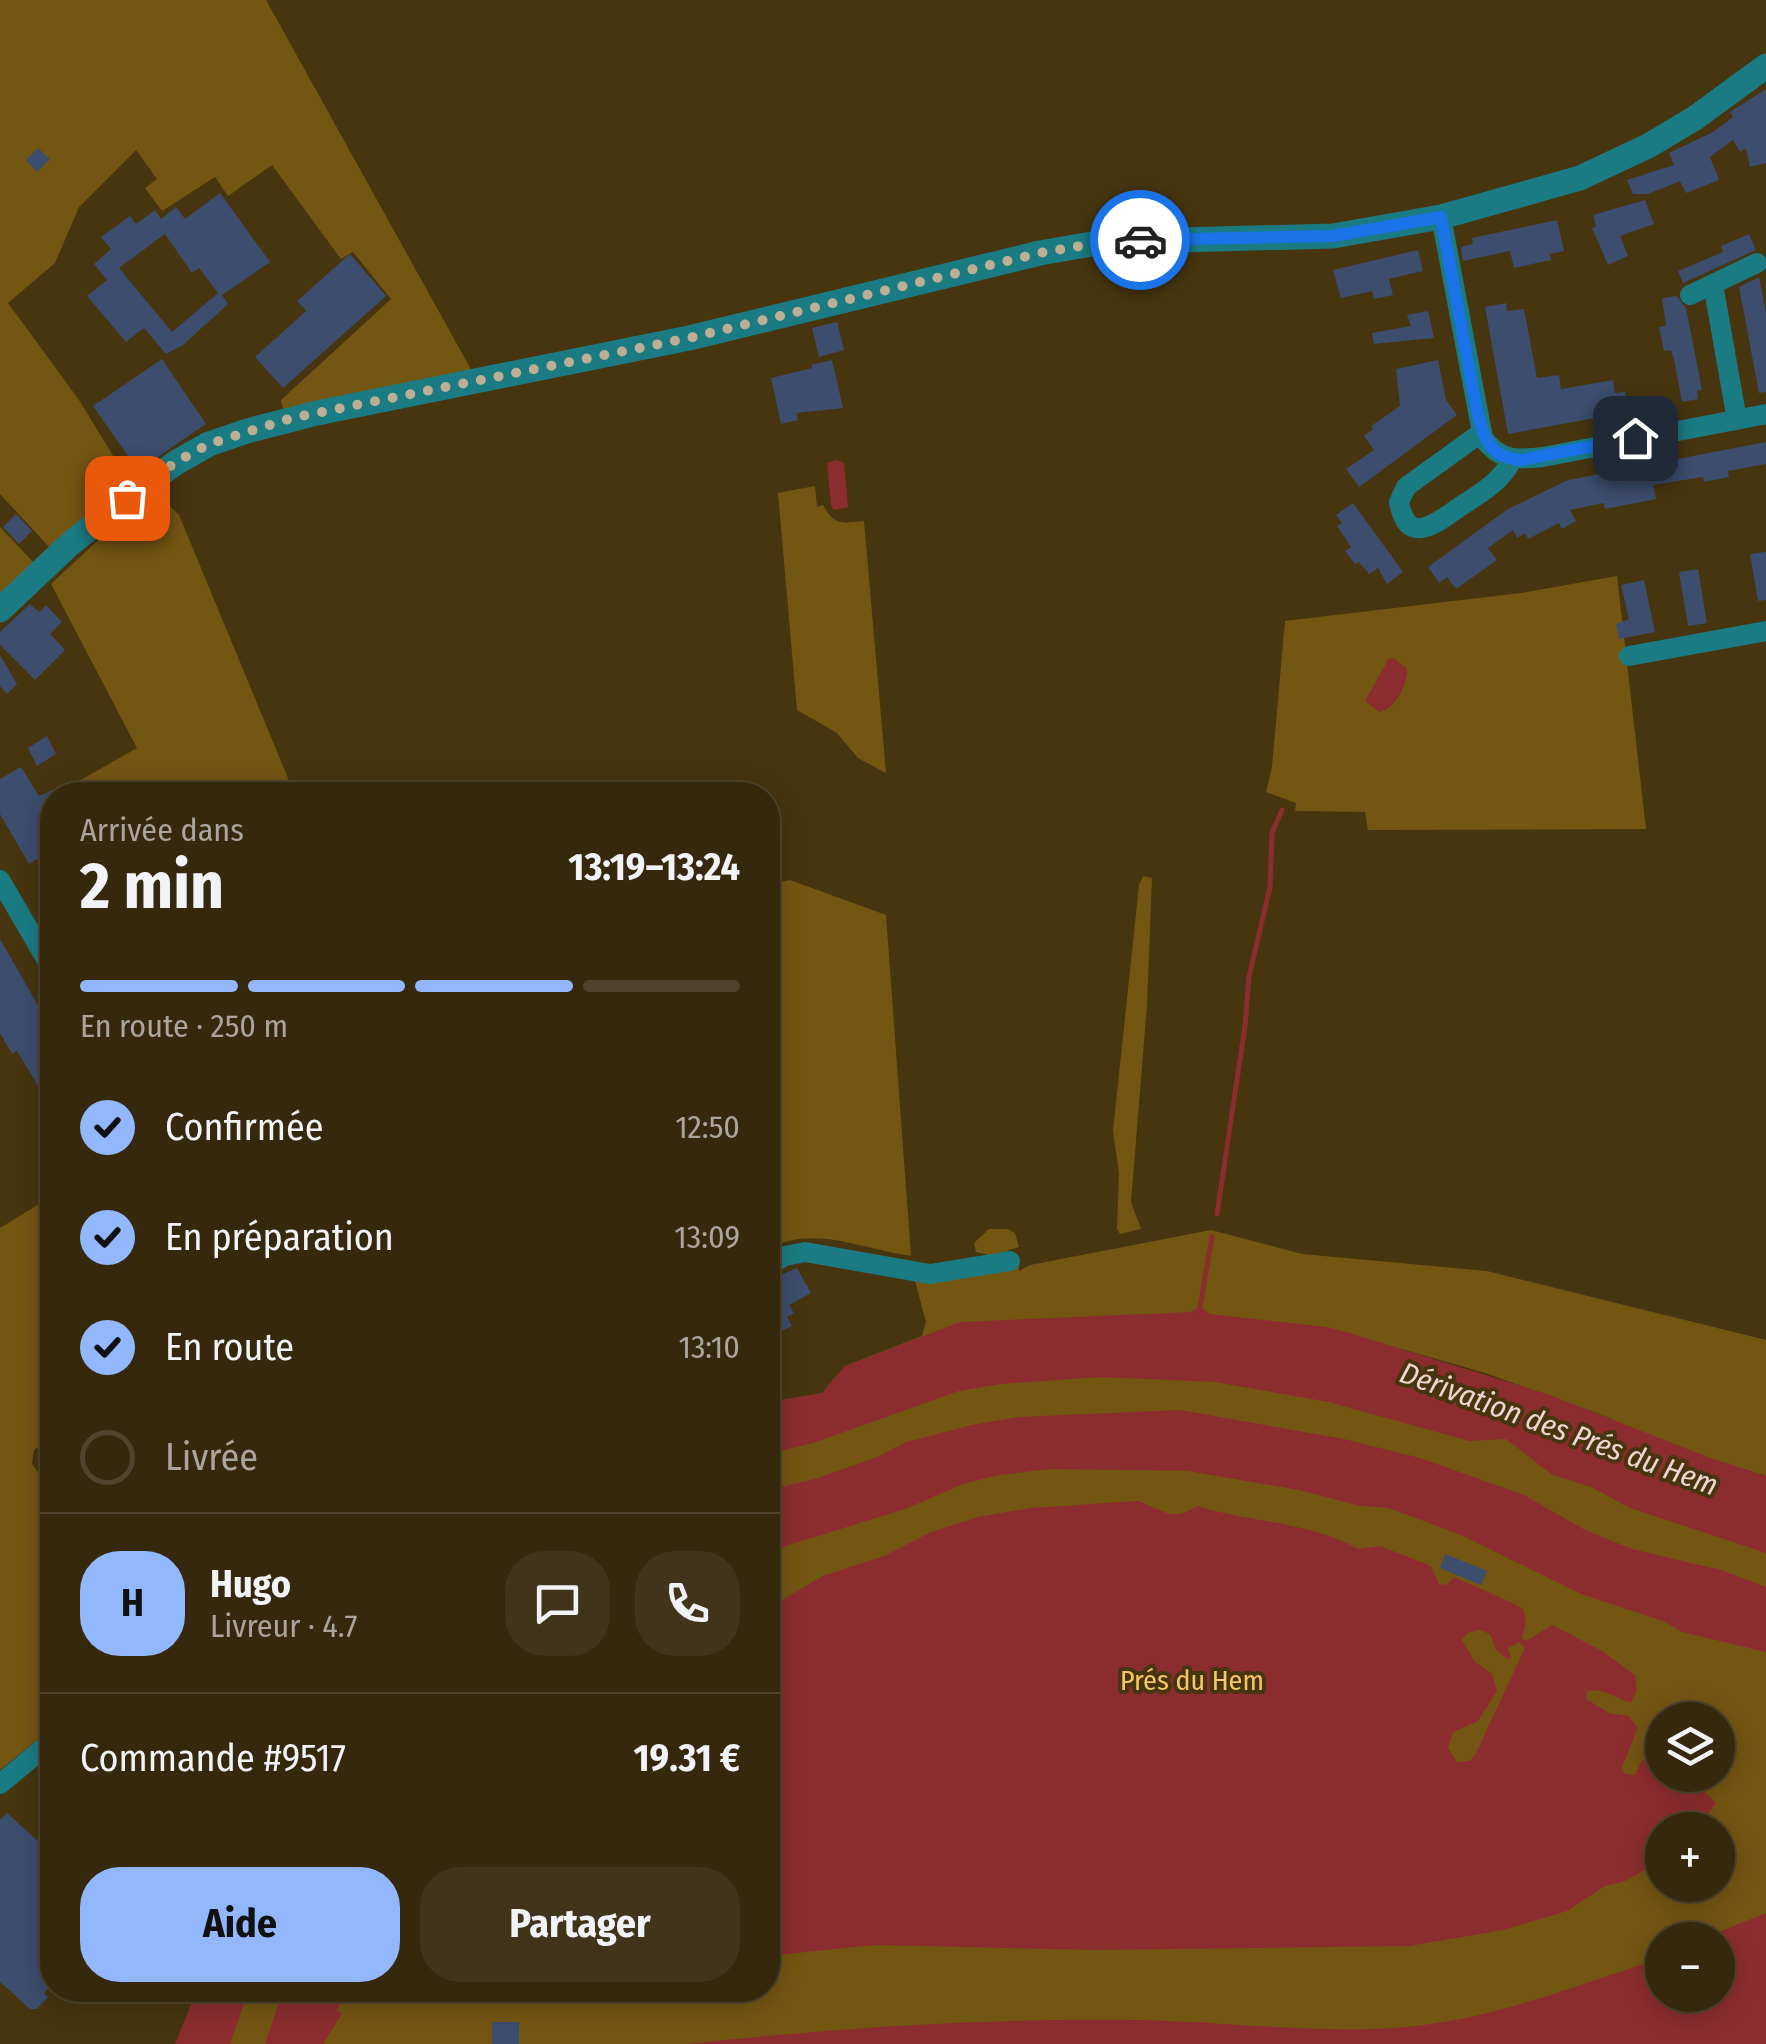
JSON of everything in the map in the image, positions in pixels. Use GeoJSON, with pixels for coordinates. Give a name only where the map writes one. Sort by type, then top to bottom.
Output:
{"type":"FeatureCollection","features":[{"type":"Feature","properties":{"kind":"street"},"geometry":{"type":"LineString","coordinates":[[0,610],[70,544],[176,462],[247,430],[705,335],[1056,250],[1156,239],[1333,236],[1441,217],[1580,178],[1648,146],[1695,118],[1766,66]]}},
{"type":"Feature","properties":{"kind":"street"},"geometry":{"type":"LineString","coordinates":[[1441,217],[1482,432],[1497,454],[1512,460],[1543,458],[1766,414]]}},
{"type":"Feature","properties":{"kind":"street"},"geometry":{"type":"LineString","coordinates":[[1690,295],[1757,263]]}},
{"type":"Feature","properties":{"kind":"street"},"geometry":{"type":"LineString","coordinates":[[1713,284],[1737,420]]}},
{"type":"Feature","properties":{"kind":"street"},"geometry":{"type":"LineString","coordinates":[[1482,432],[1406,487],[1398,502],[1404,522],[1429,528],[1496,482],[1512,460]]}},
{"type":"Feature","properties":{"kind":"street"},"geometry":{"type":"LineString","coordinates":[[1628,656],[1766,631]]}},
{"type":"Feature","properties":{"kind":"street"},"geometry":{"type":"LineString","coordinates":[[0,880],[40,948]]}},
{"type":"Feature","properties":{"kind":"street"},"geometry":{"type":"LineString","coordinates":[[780,1259],[805,1252],[930,1274],[1010,1261]]}},
{"type":"Feature","properties":{"kind":"street"},"geometry":{"type":"LineString","coordinates":[[0,1784],[40,1752]]}},
{"type":"Feature","properties":{"kind":"green space"},"geometry":{"type":"Polygon","coordinates":[[[0,0],[266,0],[473,373],[283,409],[281,400],[391,299],[353,252],[341,259],[272,165],[228,196],[215,177],[162,211],[145,188],[157,179],[136,150],[79,207],[55,263],[8,303],[79,400],[131,485],[51,549],[0,494],[0,0]]]}},
{"type":"Feature","properties":{"kind":"green space"},"geometry":{"type":"Polygon","coordinates":[[[815,486],[817,507],[823,505],[831,517],[839,522],[864,521],[886,773],[858,758],[837,733],[797,710],[778,493],[815,486]]]}},
{"type":"Feature","properties":{"kind":"green space"},"geometry":{"type":"Polygon","coordinates":[[[157,493],[179,515],[290,782],[77,782],[137,748],[51,584],[109,530],[157,493]]]}},
{"type":"Feature","properties":{"kind":"green space"},"geometry":{"type":"Polygon","coordinates":[[[0,527],[34,563],[0,593],[0,527]]]}},
{"type":"Feature","properties":{"kind":"green space"},"geometry":{"type":"Polygon","coordinates":[[[1617,576],[1646,829],[1368,830],[1365,812],[1295,811],[1296,803],[1266,792],[1272,767],[1285,621],[1521,593],[1617,576]]]}},
{"type":"Feature","properties":{"kind":"green space"},"geometry":{"type":"Polygon","coordinates":[[[1143,876],[1152,878],[1147,1005],[1131,1202],[1141,1229],[1120,1234],[1119,1173],[1113,1131],[1143,876]]]}},
{"type":"Feature","properties":{"kind":"green space"},"geometry":{"type":"Polygon","coordinates":[[[790,880],[886,915],[911,1256],[821,1238],[780,1244],[780,882],[790,880]]]}},
{"type":"Feature","properties":{"kind":"green space"},"geometry":{"type":"Polygon","coordinates":[[[40,1203],[40,1445],[34,1450],[32,1464],[40,1475],[40,1738],[0,1770],[0,1228],[40,1203]]]}},
{"type":"Feature","properties":{"kind":"green space"},"geometry":{"type":"Polygon","coordinates":[[[989,1229],[1015,1233],[1019,1247],[992,1256],[976,1252],[974,1243],[989,1229]]]}},
{"type":"Feature","properties":{"kind":"green space","name":"Prés du Hem"},"geometry":{"type":"Polygon","coordinates":[[[1211,1230],[1302,1254],[1487,1271],[1766,1340],[1766,1476],[1711,1459],[1766,1483],[1766,2044],[197,2044],[208,2002],[780,2002],[780,1401],[822,1393],[845,1366],[922,1336],[926,1322],[915,1281],[1019,1265],[1019,1271],[1030,1265],[1211,1230]],[[1388,1345],[1616,1420],[1485,1373],[1388,1345]]]}},
{"type":"Feature","properties":{"kind":"water"},"geometry":{"type":"Polygon","coordinates":[[[827,463],[844,463],[848,507],[834,510],[827,463]]]}},
{"type":"Feature","properties":{"kind":"water"},"geometry":{"type":"Polygon","coordinates":[[[1389,658],[1407,669],[1406,675],[1395,701],[1379,712],[1365,701],[1389,658]]]}},
{"type":"Feature","properties":{"kind":"water","name":"Dérivation des Prés du Hem"},"geometry":{"type":"Polygon","coordinates":[[[1200,1306],[1210,1314],[1346,1332],[1547,1394],[1766,1476],[1766,1553],[1630,1508],[1591,1487],[1551,1474],[1506,1439],[1469,1441],[1329,1402],[1215,1382],[1101,1377],[1001,1384],[959,1391],[780,1451],[780,1400],[822,1393],[845,1366],[960,1322],[1191,1312],[1200,1306]]]}},
{"type":"Feature","properties":{"kind":"water"},"geometry":{"type":"Polygon","coordinates":[[[1180,1410],[1344,1439],[1420,1458],[1524,1495],[1585,1530],[1632,1549],[1721,1570],[1766,1587],[1766,1652],[1682,1632],[1663,1621],[1581,1594],[1461,1535],[1389,1508],[1360,1506],[1299,1490],[1188,1471],[1050,1469],[999,1475],[966,1483],[905,1509],[780,1549],[780,1487],[877,1457],[906,1442],[1018,1417],[1180,1410]]]}},
{"type":"Feature","properties":{"kind":"water"},"geometry":{"type":"Polygon","coordinates":[[[1138,1501],[1169,1514],[1181,1514],[1198,1506],[1320,1533],[1358,1549],[1380,1546],[1431,1566],[1439,1584],[1446,1585],[1454,1577],[1515,1604],[1524,1610],[1522,1638],[1526,1641],[1552,1625],[1602,1651],[1635,1675],[1637,1690],[1631,1702],[1599,1691],[1587,1692],[1586,1699],[1609,1713],[1629,1716],[1638,1728],[1622,1767],[1625,1774],[1635,1775],[1645,1760],[1645,1792],[1705,1792],[1716,1803],[1709,1812],[1645,1812],[1645,1870],[1626,1881],[1605,1886],[1567,1911],[1503,1930],[1409,1946],[1094,1950],[874,1945],[780,1955],[780,1601],[823,1576],[884,1556],[931,1532],[978,1517],[1030,1508],[1138,1501]],[[1479,1630],[1467,1633],[1462,1640],[1475,1662],[1492,1674],[1497,1691],[1478,1721],[1453,1732],[1448,1748],[1457,1762],[1470,1761],[1475,1755],[1525,1648],[1519,1642],[1508,1648],[1511,1658],[1496,1650],[1490,1634],[1479,1630]]]}},
{"type":"Feature","properties":{"kind":"water"},"geometry":{"type":"Polygon","coordinates":[[[1766,1913],[1766,2044],[687,2044],[966,2022],[1134,2020],[1329,2029],[1406,2027],[1499,2010],[1645,1964],[1645,2012],[1735,2012],[1735,1925],[1766,1913]]]}},
{"type":"Feature","properties":{"kind":"water"},"geometry":{"type":"Polygon","coordinates":[[[192,2002],[245,2002],[230,2044],[175,2044],[192,2002]]]}},
{"type":"Feature","properties":{"kind":"water"},"geometry":{"type":"Polygon","coordinates":[[[279,2002],[340,2002],[337,2011],[342,2014],[323,2044],[265,2044],[279,2002]]]}},
{"type":"Feature","properties":{"kind":"building"},"geometry":{"type":"Polygon","coordinates":[[[1766,89],[1766,163],[1750,167],[1746,148],[1740,152],[1733,140],[1710,157],[1719,180],[1686,193],[1680,181],[1648,194],[1633,194],[1627,180],[1674,165],[1669,153],[1713,132],[1733,117],[1730,112],[1766,89]]]}},
{"type":"Feature","properties":{"kind":"building"},"geometry":{"type":"Polygon","coordinates":[[[38,148],[50,159],[37,172],[26,160],[38,148]]]}},
{"type":"Feature","properties":{"kind":"building"},"geometry":{"type":"Polygon","coordinates":[[[220,193],[270,262],[222,295],[228,304],[183,345],[166,354],[144,328],[126,342],[87,296],[107,280],[94,264],[111,249],[101,237],[130,216],[136,224],[155,210],[161,219],[176,207],[185,219],[220,193]],[[165,234],[119,268],[172,332],[218,293],[199,268],[192,273],[165,234]]]}},
{"type":"Feature","properties":{"kind":"building"},"geometry":{"type":"Polygon","coordinates":[[[1645,200],[1654,224],[1620,236],[1628,256],[1608,265],[1592,228],[1596,226],[1593,215],[1645,200]]]}},
{"type":"Feature","properties":{"kind":"building"},"geometry":{"type":"Polygon","coordinates":[[[1557,220],[1564,251],[1550,254],[1551,260],[1514,268],[1510,251],[1463,261],[1461,247],[1473,244],[1472,238],[1557,220]]]}},
{"type":"Feature","properties":{"kind":"building"},"geometry":{"type":"Polygon","coordinates":[[[1749,234],[1756,250],[1683,283],[1678,271],[1723,252],[1721,246],[1749,234]]]}},
{"type":"Feature","properties":{"kind":"building"},"geometry":{"type":"Polygon","coordinates":[[[1418,250],[1423,271],[1389,279],[1393,295],[1374,299],[1372,291],[1341,298],[1333,270],[1418,250]]]}},
{"type":"Feature","properties":{"kind":"building"},"geometry":{"type":"Polygon","coordinates":[[[350,254],[386,296],[283,388],[255,357],[306,311],[297,301],[350,254]]]}},
{"type":"Feature","properties":{"kind":"building"},"geometry":{"type":"Polygon","coordinates":[[[1759,277],[1766,313],[1766,392],[1759,393],[1739,287],[1759,277]]]}},
{"type":"Feature","properties":{"kind":"building"},"geometry":{"type":"Polygon","coordinates":[[[1677,296],[1686,308],[1702,390],[1697,391],[1698,399],[1682,402],[1674,359],[1671,350],[1664,351],[1659,327],[1666,326],[1662,298],[1677,296]]]}},
{"type":"Feature","properties":{"kind":"building"},"geometry":{"type":"Polygon","coordinates":[[[1506,303],[1507,311],[1524,309],[1537,378],[1559,375],[1561,389],[1613,380],[1615,393],[1625,392],[1628,412],[1508,434],[1485,307],[1506,303]]]}},
{"type":"Feature","properties":{"kind":"building"},"geometry":{"type":"Polygon","coordinates":[[[1428,311],[1434,338],[1374,344],[1372,333],[1411,326],[1407,315],[1428,311]]]}},
{"type":"Feature","properties":{"kind":"building"},"geometry":{"type":"Polygon","coordinates":[[[837,322],[844,350],[819,357],[812,328],[837,322]]]}},
{"type":"Feature","properties":{"kind":"building"},"geometry":{"type":"Polygon","coordinates":[[[162,359],[206,424],[138,470],[93,406],[162,359]]]}},
{"type":"Feature","properties":{"kind":"building"},"geometry":{"type":"Polygon","coordinates":[[[832,360],[843,408],[797,413],[798,420],[781,424],[771,378],[832,360]]]}},
{"type":"Feature","properties":{"kind":"building"},"geometry":{"type":"Polygon","coordinates":[[[1438,360],[1446,400],[1457,415],[1359,487],[1346,469],[1374,450],[1364,436],[1373,429],[1371,426],[1400,406],[1396,369],[1438,360]]]}},
{"type":"Feature","properties":{"kind":"building"},"geometry":{"type":"Polygon","coordinates":[[[1766,442],[1766,464],[1728,471],[1729,477],[1653,485],[1656,499],[1605,509],[1604,503],[1570,510],[1576,521],[1562,529],[1559,523],[1528,539],[1525,533],[1517,538],[1513,530],[1488,548],[1497,560],[1456,589],[1447,577],[1439,583],[1428,567],[1508,509],[1568,480],[1766,442]]]}},
{"type":"Feature","properties":{"kind":"building"},"geometry":{"type":"Polygon","coordinates":[[[1353,503],[1403,572],[1387,584],[1378,568],[1369,574],[1345,551],[1351,547],[1337,526],[1342,523],[1336,515],[1353,503]]]}},
{"type":"Feature","properties":{"kind":"building"},"geometry":{"type":"Polygon","coordinates":[[[16,514],[32,531],[19,544],[3,527],[16,514]]]}},
{"type":"Feature","properties":{"kind":"building"},"geometry":{"type":"Polygon","coordinates":[[[1766,552],[1766,600],[1758,601],[1750,554],[1766,552]]]}},
{"type":"Feature","properties":{"kind":"building"},"geometry":{"type":"Polygon","coordinates":[[[1698,569],[1707,623],[1688,626],[1679,572],[1698,569]]]}},
{"type":"Feature","properties":{"kind":"building"},"geometry":{"type":"Polygon","coordinates":[[[1644,580],[1655,632],[1619,639],[1616,624],[1629,619],[1621,585],[1644,580]]]}},
{"type":"Feature","properties":{"kind":"building"},"geometry":{"type":"Polygon","coordinates":[[[30,604],[39,612],[46,605],[62,622],[50,634],[65,650],[35,680],[0,645],[0,632],[30,604]]]}},
{"type":"Feature","properties":{"kind":"building"},"geometry":{"type":"Polygon","coordinates":[[[0,655],[17,684],[7,694],[0,686],[0,655]]]}},
{"type":"Feature","properties":{"kind":"building"},"geometry":{"type":"Polygon","coordinates":[[[47,736],[56,754],[37,766],[28,748],[47,736]]]}},
{"type":"Feature","properties":{"kind":"building"},"geometry":{"type":"Polygon","coordinates":[[[21,767],[40,796],[40,857],[29,864],[0,814],[0,779],[21,767]]]}},
{"type":"Feature","properties":{"kind":"building"},"geometry":{"type":"Polygon","coordinates":[[[0,939],[40,1009],[40,1089],[17,1051],[12,1054],[0,1033],[0,939]]]}},
{"type":"Feature","properties":{"kind":"building"},"geometry":{"type":"Polygon","coordinates":[[[797,1268],[811,1293],[789,1305],[794,1313],[787,1317],[792,1326],[780,1332],[780,1275],[797,1268]]]}},
{"type":"Feature","properties":{"kind":"building"},"geometry":{"type":"Polygon","coordinates":[[[1445,1554],[1487,1571],[1481,1585],[1440,1568],[1445,1554]]]}},
{"type":"Feature","properties":{"kind":"building"},"geometry":{"type":"Polygon","coordinates":[[[7,1813],[40,1843],[40,2002],[43,2002],[37,2009],[30,2009],[0,1982],[0,1820],[7,1813]]]}},
{"type":"Feature","properties":{"kind":"building"},"geometry":{"type":"Polygon","coordinates":[[[492,2022],[519,2022],[519,2044],[492,2044],[492,2022]]]}},
{"type":"Feature","properties":{"kind":"waterway"},"geometry":{"type":"LineString","coordinates":[[1217,1214],[1249,977],[1270,887],[1272,833],[1282,810]]}},
{"type":"Feature","properties":{"kind":"waterway"},"geometry":{"type":"LineString","coordinates":[[1199,1313],[1212,1237]]}},
{"type":"Feature","properties":{"kind":"way so far"},"geometry":{"type":"LineString","coordinates":[[127,498],[176,462],[209,444],[292,418],[689,338],[1040,253],[1140,240]]}},
{"type":"Feature","properties":{"kind":"route"},"geometry":{"type":"LineString","coordinates":[[1140,240],[1333,236],[1441,217],[1477,411],[1483,438],[1490,448],[1507,459],[1521,460],[1635,438]]}}]}
